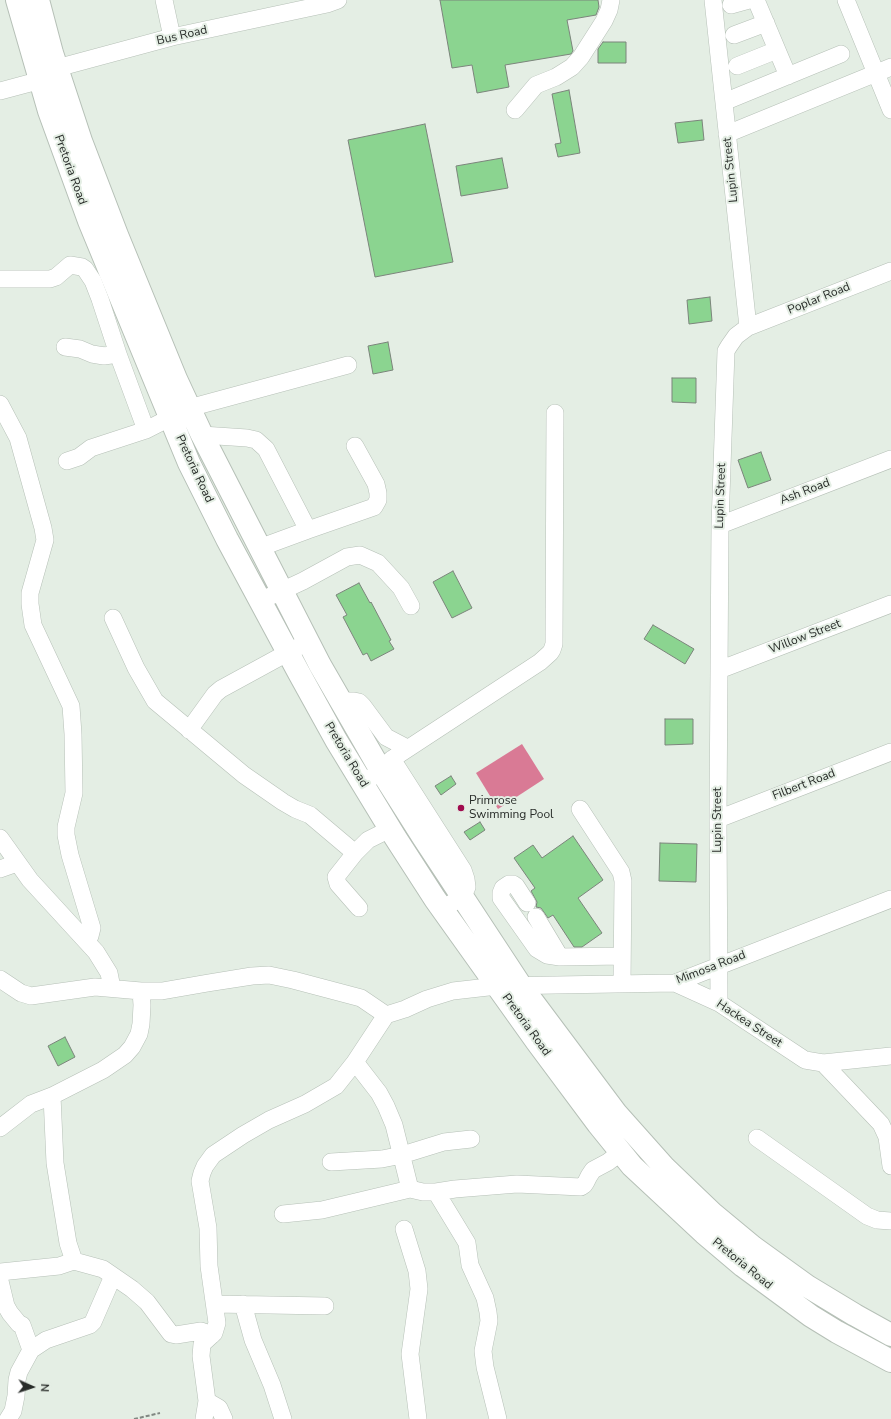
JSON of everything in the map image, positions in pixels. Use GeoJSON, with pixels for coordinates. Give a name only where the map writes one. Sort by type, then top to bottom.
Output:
{"type":"FeatureCollection","features":[{"type":"Feature","properties":{"kind":"main road","name":"Pretoria Road"},"geometry":{"type":"LineString","coordinates":[[17,0],[48,72],[81,141],[117,235],[176,379],[180,413],[189,463],[260,601],[336,740],[443,910],[547,1054],[632,1166],[686,1203],[712,1212],[753,1247],[807,1286],[855,1316],[891,1335]]}},
{"type":"Feature","properties":{"kind":"main road","name":"Pretoria Road"},"geometry":{"type":"LineString","coordinates":[[38,0],[48,72],[49,111],[86,214],[109,296],[159,391],[202,435],[280,590],[308,642],[342,701],[386,764],[423,837],[521,986],[616,1113],[665,1168],[686,1203],[743,1266],[794,1304],[837,1332],[891,1361]]}},
{"type":"Feature","properties":{"kind":"street"},"geometry":{"type":"LineString","coordinates":[[164,0],[172,37]]}},
{"type":"Feature","properties":{"kind":"street","name":"Bus Road"},"geometry":{"type":"LineString","coordinates":[[0,91],[30,83],[48,72],[172,37],[327,4],[338,0]]}},
{"type":"Feature","properties":{"kind":"street"},"geometry":{"type":"LineString","coordinates":[[515,110],[536,85],[556,77],[572,67],[581,57],[610,10],[611,0]]}},
{"type":"Feature","properties":{"kind":"street","name":"Lupin Street"},"geometry":{"type":"LineString","coordinates":[[713,0],[748,327],[736,336],[728,346],[726,352],[720,525],[718,819],[719,1003]]}},
{"type":"Feature","properties":{"kind":"street"},"geometry":{"type":"LineString","coordinates":[[731,5],[749,0]]}},
{"type":"Feature","properties":{"kind":"street"},"geometry":{"type":"LineString","coordinates":[[756,0],[788,76]]}},
{"type":"Feature","properties":{"kind":"street"},"geometry":{"type":"LineString","coordinates":[[846,0],[883,70],[891,110]]}},
{"type":"Feature","properties":{"kind":"street"},"geometry":{"type":"LineString","coordinates":[[734,35],[766,23]]}},
{"type":"Feature","properties":{"kind":"street"},"geometry":{"type":"LineString","coordinates":[[736,66],[777,50]]}},
{"type":"Feature","properties":{"kind":"street"},"geometry":{"type":"LineString","coordinates":[[724,102],[841,54]]}},
{"type":"Feature","properties":{"kind":"street"},"geometry":{"type":"LineString","coordinates":[[728,134],[883,70]]}},
{"type":"Feature","properties":{"kind":"street"},"geometry":{"type":"LineString","coordinates":[[0,279],[50,279],[56,277],[70,265],[79,266],[85,269],[109,296],[118,354],[146,430]]}},
{"type":"Feature","properties":{"kind":"street","name":"Poplar Road"},"geometry":{"type":"LineString","coordinates":[[748,327],[891,271]]}},
{"type":"Feature","properties":{"kind":"street"},"geometry":{"type":"LineString","coordinates":[[65,347],[80,349],[92,354],[104,356],[118,354]]}},
{"type":"Feature","properties":{"kind":"street"},"geometry":{"type":"LineString","coordinates":[[67,461],[79,457],[91,448],[98,445],[146,430],[180,413],[348,365]]}},
{"type":"Feature","properties":{"kind":"street"},"geometry":{"type":"LineString","coordinates":[[0,404],[18,438],[44,528],[45,540],[30,593],[30,604],[33,625],[71,706],[74,793],[66,827],[66,835],[70,855],[92,928],[90,936],[86,941]]}},
{"type":"Feature","properties":{"kind":"street"},"geometry":{"type":"LineString","coordinates":[[364,785],[386,764],[407,748],[540,662],[552,650],[554,644],[555,413]]}},
{"type":"Feature","properties":{"kind":"street"},"geometry":{"type":"LineString","coordinates":[[202,435],[256,440],[266,449],[308,530]]}},
{"type":"Feature","properties":{"kind":"street"},"geometry":{"type":"LineString","coordinates":[[259,548],[374,507],[378,500],[376,484],[355,446]]}},
{"type":"Feature","properties":{"kind":"street","name":"Ash Road"},"geometry":{"type":"LineString","coordinates":[[720,525],[891,459]]}},
{"type":"Feature","properties":{"kind":"street"},"geometry":{"type":"LineString","coordinates":[[260,601],[347,557],[360,555],[378,563],[401,588],[411,606]]}},
{"type":"Feature","properties":{"kind":"street","name":"Willow Street"},"geometry":{"type":"LineString","coordinates":[[719,670],[891,604]]}},
{"type":"Feature","properties":{"kind":"street"},"geometry":{"type":"LineString","coordinates":[[113,618],[136,668],[154,701],[244,775],[283,802],[310,815],[356,852]]}},
{"type":"Feature","properties":{"kind":"street"},"geometry":{"type":"LineString","coordinates":[[189,730],[220,689],[308,642]]}},
{"type":"Feature","properties":{"kind":"street"},"geometry":{"type":"LineString","coordinates":[[342,701],[359,702],[386,737],[407,748]]}},
{"type":"Feature","properties":{"kind":"street","name":"Filbert Road"},"geometry":{"type":"LineString","coordinates":[[718,819],[891,752]]}},
{"type":"Feature","properties":{"kind":"street"},"geometry":{"type":"LineString","coordinates":[[580,809],[621,872],[623,881],[622,984]]}},
{"type":"Feature","properties":{"kind":"street"},"geometry":{"type":"LineString","coordinates":[[359,908],[338,884],[336,879],[339,872],[368,840],[390,828]]}},
{"type":"Feature","properties":{"kind":"street"},"geometry":{"type":"LineString","coordinates":[[0,838],[30,880],[96,952],[109,973],[112,988]]}},
{"type":"Feature","properties":{"kind":"street"},"geometry":{"type":"LineString","coordinates":[[0,869],[17,863]]}},
{"type":"Feature","properties":{"kind":"street"},"geometry":{"type":"LineString","coordinates":[[560,957],[516,886],[509,884],[503,888],[501,898],[537,949],[547,955],[560,957],[622,956]]}},
{"type":"Feature","properties":{"kind":"street"},"geometry":{"type":"LineString","coordinates":[[443,910],[463,896]]}},
{"type":"Feature","properties":{"kind":"street","name":"Mimosa Road"},"geometry":{"type":"LineString","coordinates":[[386,1014],[405,1009],[427,998],[452,992],[498,986],[675,983],[891,899]]}},
{"type":"Feature","properties":{"kind":"street"},"geometry":{"type":"LineString","coordinates":[[0,978],[21,993],[32,996],[95,987],[141,991],[162,991],[230,979],[269,975],[361,998],[386,1014],[355,1062],[336,1086],[305,1104],[269,1120],[243,1135],[213,1155],[205,1166],[200,1181],[208,1228],[209,1266],[217,1326],[214,1333],[204,1341],[201,1348],[207,1401],[204,1419]]}},
{"type":"Feature","properties":{"kind":"street","name":"Hackea Street"},"geometry":{"type":"LineString","coordinates":[[675,983],[719,1003],[805,1060],[823,1063],[891,1056]]}},
{"type":"Feature","properties":{"kind":"street"},"geometry":{"type":"LineString","coordinates":[[0,1128],[31,1104],[52,1096],[103,1070],[125,1055],[132,1047],[139,1034],[142,1005],[141,991]]}},
{"type":"Feature","properties":{"kind":"street"},"geometry":{"type":"LineString","coordinates":[[355,1062],[379,1093],[386,1106],[394,1125],[410,1189]]}},
{"type":"Feature","properties":{"kind":"street"},"geometry":{"type":"LineString","coordinates":[[823,1063],[881,1124],[887,1138],[891,1166]]}},
{"type":"Feature","properties":{"kind":"street"},"geometry":{"type":"LineString","coordinates":[[52,1096],[55,1163],[68,1243],[74,1261]]}},
{"type":"Feature","properties":{"kind":"street"},"geometry":{"type":"LineString","coordinates":[[757,1138],[867,1216],[885,1222],[891,1221]]}},
{"type":"Feature","properties":{"kind":"street"},"geometry":{"type":"LineString","coordinates":[[330,1162],[364,1161],[402,1155],[444,1142],[471,1139]]}},
{"type":"Feature","properties":{"kind":"street"},"geometry":{"type":"LineString","coordinates":[[283,1214],[322,1210],[410,1189],[423,1192],[436,1192],[517,1184],[583,1186],[593,1170],[608,1162],[621,1152]]}},
{"type":"Feature","properties":{"kind":"street"},"geometry":{"type":"LineString","coordinates":[[436,1192],[467,1243],[470,1266],[484,1298],[488,1312],[489,1321],[483,1351],[485,1367],[498,1419]]}},
{"type":"Feature","properties":{"kind":"street"},"geometry":{"type":"LineString","coordinates":[[404,1229],[417,1271],[419,1289],[410,1354],[418,1419]]}},
{"type":"Feature","properties":{"kind":"street"},"geometry":{"type":"LineString","coordinates":[[0,1272],[59,1266],[74,1261],[103,1269],[147,1302],[171,1334],[176,1335],[201,1331],[212,1335]]}},
{"type":"Feature","properties":{"kind":"street"},"geometry":{"type":"LineString","coordinates":[[8,1419],[13,1411],[19,1372],[31,1350],[46,1340],[90,1325],[93,1322],[113,1276]]}},
{"type":"Feature","properties":{"kind":"street"},"geometry":{"type":"LineString","coordinates":[[0,1281],[6,1306],[22,1326],[31,1350]]}},
{"type":"Feature","properties":{"kind":"street"},"geometry":{"type":"LineString","coordinates":[[215,1304],[325,1306]]}},
{"type":"Feature","properties":{"kind":"street"},"geometry":{"type":"LineString","coordinates":[[243,1304],[253,1340],[272,1385],[283,1419]]}},
{"type":"Feature","properties":{"kind":"street"},"geometry":{"type":"LineString","coordinates":[[207,1401],[219,1408],[224,1419]]}},
{"type":"Feature","properties":{"kind":"path"},"geometry":{"type":"LineString","coordinates":[[134,1419],[160,1413]]}},
{"type":"Feature","properties":{"kind":"shaded area"},"geometry":{"type":"Polygon","coordinates":[[[522,744],[544,779],[498,809],[476,773],[522,744]]]}},
{"type":"Feature","properties":{"kind":"building"},"geometry":{"type":"Polygon","coordinates":[[[440,0],[598,0],[599,7],[596,15],[567,20],[573,51],[571,54],[505,65],[509,87],[477,93],[472,65],[452,68],[440,0]]]}},
{"type":"Feature","properties":{"kind":"building"},"geometry":{"type":"Polygon","coordinates":[[[603,42],[626,42],[626,63],[598,63],[598,49],[603,42]]]}},
{"type":"Feature","properties":{"kind":"building"},"geometry":{"type":"Polygon","coordinates":[[[569,90],[580,153],[558,157],[555,144],[561,143],[552,94],[569,90]]]}},
{"type":"Feature","properties":{"kind":"building"},"geometry":{"type":"Polygon","coordinates":[[[702,120],[704,140],[678,143],[675,123],[702,120]]]}},
{"type":"Feature","properties":{"kind":"building"},"geometry":{"type":"Polygon","coordinates":[[[425,124],[453,262],[375,277],[348,140],[425,124]]]}},
{"type":"Feature","properties":{"kind":"building"},"geometry":{"type":"Polygon","coordinates":[[[502,158],[508,188],[461,196],[456,166],[502,158]]]}},
{"type":"Feature","properties":{"kind":"building"},"geometry":{"type":"Polygon","coordinates":[[[710,297],[712,321],[689,324],[687,300],[710,297]]]}},
{"type":"Feature","properties":{"kind":"building"},"geometry":{"type":"Polygon","coordinates":[[[388,342],[393,370],[373,374],[368,346],[388,342]]]}},
{"type":"Feature","properties":{"kind":"building"},"geometry":{"type":"Polygon","coordinates":[[[672,378],[696,378],[696,403],[672,402],[672,378]]]}},
{"type":"Feature","properties":{"kind":"building"},"geometry":{"type":"Polygon","coordinates":[[[761,452],[771,480],[748,488],[738,460],[761,452]]]}},
{"type":"Feature","properties":{"kind":"building"},"geometry":{"type":"Polygon","coordinates":[[[453,571],[472,608],[452,618],[433,582],[453,571]]]}},
{"type":"Feature","properties":{"kind":"building"},"geometry":{"type":"Polygon","coordinates":[[[359,583],[370,603],[371,602],[391,640],[389,641],[394,649],[371,661],[367,653],[363,655],[343,617],[347,615],[336,595],[359,583]]]}},
{"type":"Feature","properties":{"kind":"building"},"geometry":{"type":"Polygon","coordinates":[[[653,625],[694,649],[685,664],[644,639],[653,625]]]}},
{"type":"Feature","properties":{"kind":"building"},"geometry":{"type":"Polygon","coordinates":[[[665,719],[693,719],[693,744],[665,745],[665,719]]]}},
{"type":"Feature","properties":{"kind":"building"},"geometry":{"type":"Polygon","coordinates":[[[451,776],[456,784],[441,795],[435,786],[451,776]]]}},
{"type":"Feature","properties":{"kind":"building"},"geometry":{"type":"Polygon","coordinates":[[[480,822],[485,830],[470,840],[464,832],[480,822]]]}},
{"type":"Feature","properties":{"kind":"building"},"geometry":{"type":"Polygon","coordinates":[[[573,836],[603,880],[578,898],[602,933],[582,947],[574,947],[553,915],[548,918],[541,908],[536,907],[537,902],[531,891],[535,888],[514,858],[533,845],[542,858],[573,836]]]}},
{"type":"Feature","properties":{"kind":"building"},"geometry":{"type":"Polygon","coordinates":[[[660,843],[697,844],[696,882],[659,881],[660,843]]]}},
{"type":"Feature","properties":{"kind":"building"},"geometry":{"type":"Polygon","coordinates":[[[65,1037],[75,1057],[58,1066],[48,1046],[65,1037]]]}},
{"type":"Feature","properties":{"kind":"place","name":"Primrose Swimming Pool"},"geometry":{"type":"Point","coordinates":[461,808]}}]}
